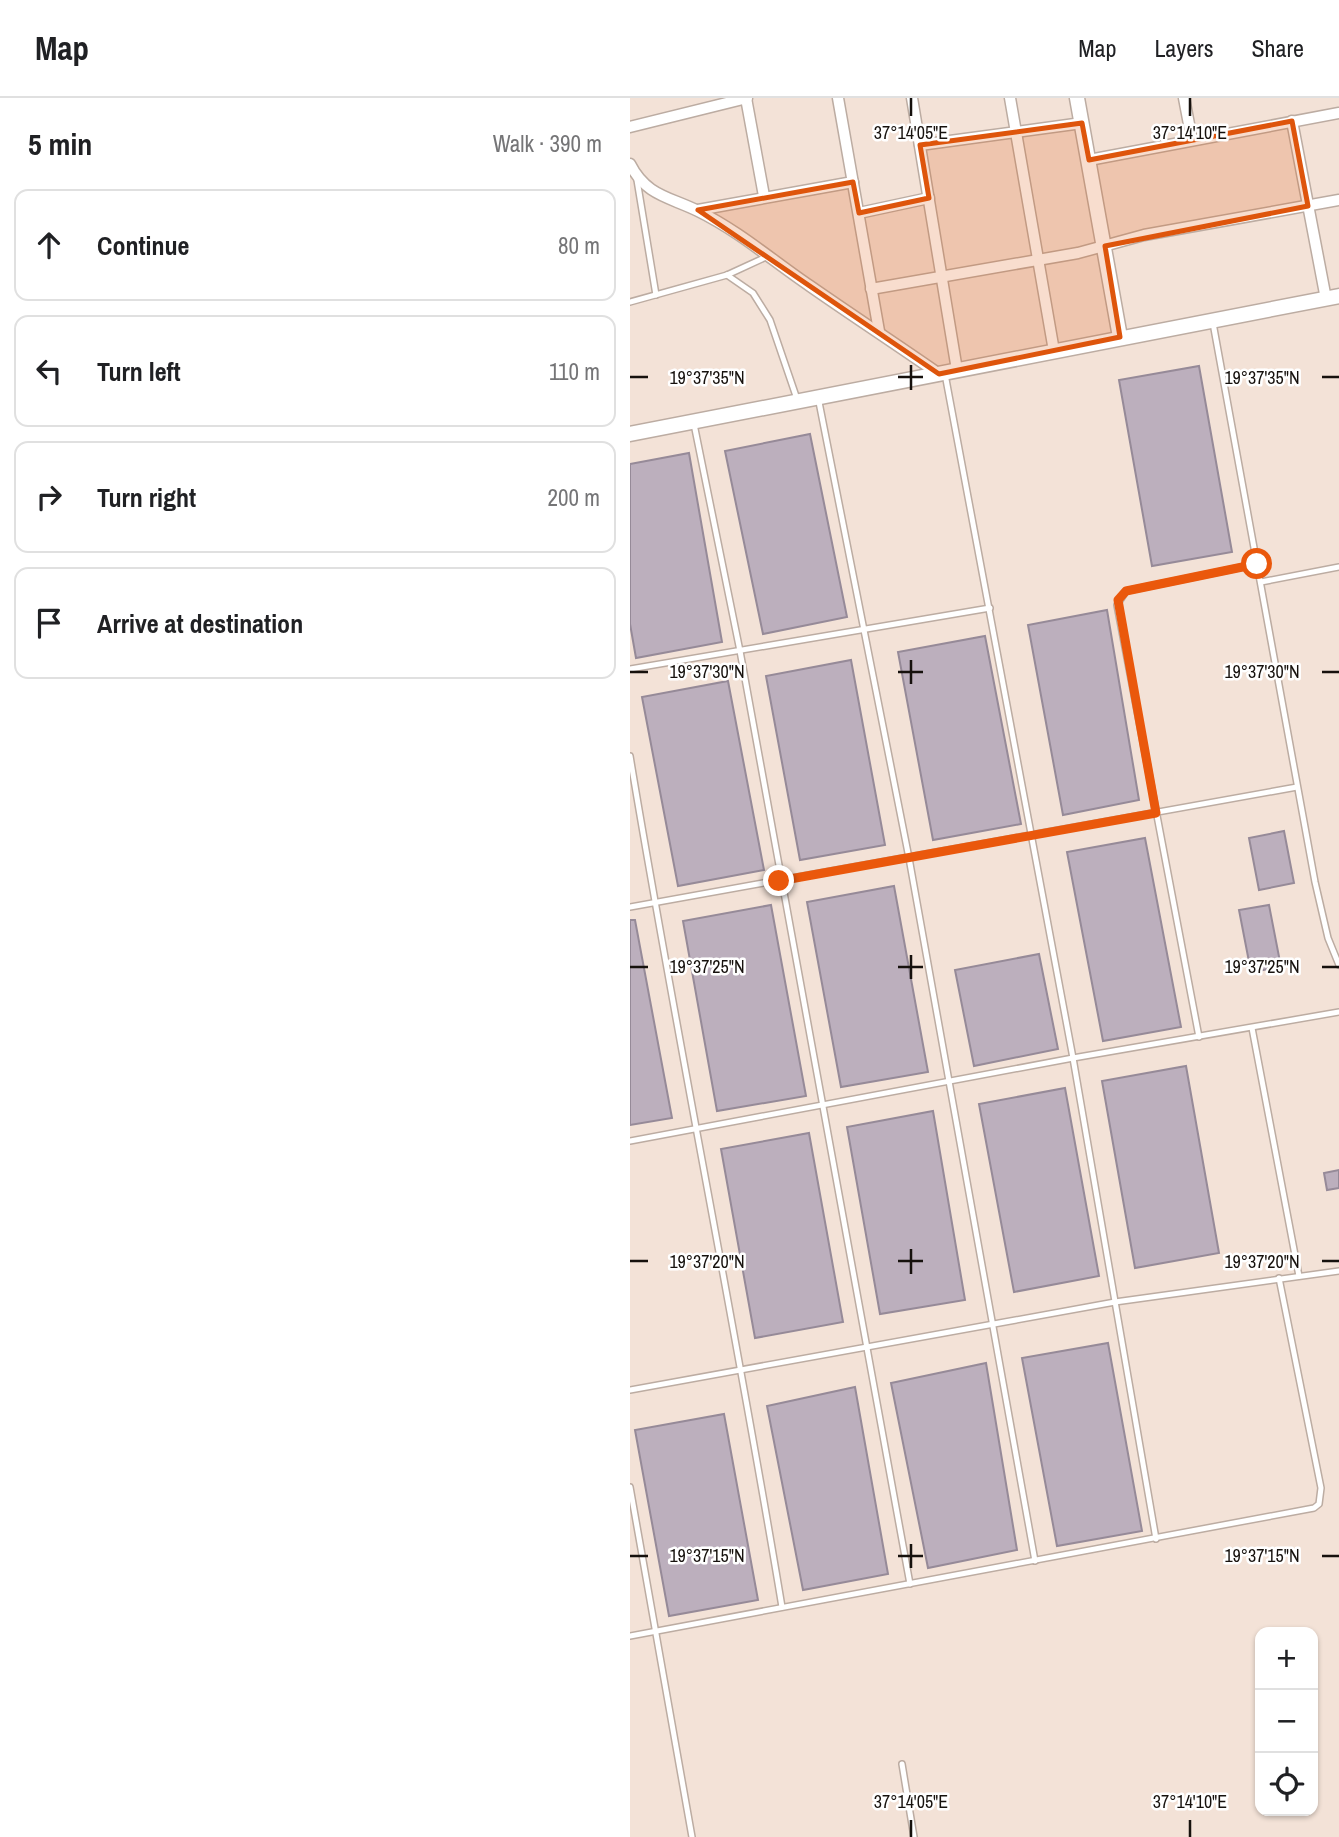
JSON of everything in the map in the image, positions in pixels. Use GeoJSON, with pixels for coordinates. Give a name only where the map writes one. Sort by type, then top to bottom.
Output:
{"type":"FeatureCollection","features":[{"type":"Feature","properties":{"kind":"street"},"geometry":{"type":"LineString","coordinates":[[630,127],[746,98],[764,196]]}},
{"type":"Feature","properties":{"kind":"street"},"geometry":{"type":"LineString","coordinates":[[838,98],[879,331]]}},
{"type":"Feature","properties":{"kind":"street"},"geometry":{"type":"LineString","coordinates":[[912,98],[942,278],[947,372]]}},
{"type":"Feature","properties":{"kind":"street"},"geometry":{"type":"LineString","coordinates":[[1010,98],[1054,351]]}},
{"type":"Feature","properties":{"kind":"street"},"geometry":{"type":"LineString","coordinates":[[1077,98],[1121,337]]}},
{"type":"Feature","properties":{"kind":"street"},"geometry":{"type":"LineString","coordinates":[[1184,98],[1192,140]]}},
{"type":"Feature","properties":{"kind":"street"},"geometry":{"type":"LineString","coordinates":[[1088,160],[1339,113]]}},
{"type":"Feature","properties":{"kind":"street"},"geometry":{"type":"LineString","coordinates":[[630,433],[1332,297],[1308,206],[1292,121]]}},
{"type":"Feature","properties":{"kind":"street"},"geometry":{"type":"LineString","coordinates":[[920,145],[1082,123]]}},
{"type":"Feature","properties":{"kind":"street"},"geometry":{"type":"LineString","coordinates":[[630,164],[634,179],[669,200],[698,210],[769,255],[809,286],[947,372]]}},
{"type":"Feature","properties":{"kind":"street"},"geometry":{"type":"LineString","coordinates":[[698,210],[853,182]]}},
{"type":"Feature","properties":{"kind":"street"},"geometry":{"type":"LineString","coordinates":[[859,213],[929,198]]}},
{"type":"Feature","properties":{"kind":"street"},"geometry":{"type":"LineString","coordinates":[[872,289],[1037,260],[1144,235],[1339,200]]}},
{"type":"Feature","properties":{"kind":"lane"},"geometry":{"type":"LineString","coordinates":[[634,179],[656,295]]}},
{"type":"Feature","properties":{"kind":"lane"},"geometry":{"type":"LineString","coordinates":[[630,302],[727,275],[769,255]]}},
{"type":"Feature","properties":{"kind":"lane"},"geometry":{"type":"LineString","coordinates":[[727,275],[753,293],[770,320],[798,401]]}},
{"type":"Feature","properties":{"kind":"lane"},"geometry":{"type":"LineString","coordinates":[[1212,320],[1321,912],[1339,965]]}},
{"type":"Feature","properties":{"kind":"lane"},"geometry":{"type":"LineString","coordinates":[[947,372],[1073,1058],[1156,1539]]}},
{"type":"Feature","properties":{"kind":"lane"},"geometry":{"type":"LineString","coordinates":[[818,397],[909,858],[1035,1560]]}},
{"type":"Feature","properties":{"kind":"lane"},"geometry":{"type":"LineString","coordinates":[[693,420],[740,651],[779,881],[823,1105],[910,1584]]}},
{"type":"Feature","properties":{"kind":"lane"},"geometry":{"type":"LineString","coordinates":[[1199,1037],[1118,600],[1126,591],[1257,564]]}},
{"type":"Feature","properties":{"kind":"lane"},"geometry":{"type":"LineString","coordinates":[[1261,582],[1339,567]]}},
{"type":"Feature","properties":{"kind":"lane"},"geometry":{"type":"LineString","coordinates":[[630,669],[990,608]]}},
{"type":"Feature","properties":{"kind":"lane"},"geometry":{"type":"LineString","coordinates":[[630,756],[654,903],[743,1370],[782,1607]]}},
{"type":"Feature","properties":{"kind":"lane"},"geometry":{"type":"LineString","coordinates":[[630,907],[1297,787]]}},
{"type":"Feature","properties":{"kind":"lane"},"geometry":{"type":"LineString","coordinates":[[630,1141],[1073,1058],[1339,1012]]}},
{"type":"Feature","properties":{"kind":"lane"},"geometry":{"type":"LineString","coordinates":[[1252,1028],[1299,1276]]}},
{"type":"Feature","properties":{"kind":"lane"},"geometry":{"type":"LineString","coordinates":[[630,1390],[1115,1302],[1339,1271]]}},
{"type":"Feature","properties":{"kind":"lane"},"geometry":{"type":"LineString","coordinates":[[630,1636],[1304,1511],[1320,1504],[1321,1488],[1279,1278]]}},
{"type":"Feature","properties":{"kind":"lane"},"geometry":{"type":"LineString","coordinates":[[630,1487],[692,1837]]}},
{"type":"Feature","properties":{"kind":"lane"},"geometry":{"type":"LineString","coordinates":[[902,1764],[914,1837]]}},
{"type":"Feature","properties":{"kind":"highlighted area"},"geometry":{"type":"Polygon","coordinates":[[[1292,121],[1308,206],[1105,246],[1120,337],[939,374],[698,210],[853,182],[859,213],[929,198],[920,145],[1082,123],[1089,160],[1292,121]]]}},
{"type":"Feature","properties":{"kind":"building"},"geometry":{"type":"Polygon","coordinates":[[[1199,366],[1232,552],[1152,566],[1119,380],[1199,366]]]}},
{"type":"Feature","properties":{"kind":"building"},"geometry":{"type":"Polygon","coordinates":[[[810,434],[847,617],[763,634],[725,451],[810,434]]]}},
{"type":"Feature","properties":{"kind":"building"},"geometry":{"type":"Polygon","coordinates":[[[689,453],[722,642],[636,658],[630,624],[630,464],[689,453]]]}},
{"type":"Feature","properties":{"kind":"building"},"geometry":{"type":"Polygon","coordinates":[[[1107,610],[1139,800],[1063,815],[1028,625],[1107,610]]]}},
{"type":"Feature","properties":{"kind":"building"},"geometry":{"type":"Polygon","coordinates":[[[985,636],[1021,824],[933,840],[898,652],[985,636]]]}},
{"type":"Feature","properties":{"kind":"building"},"geometry":{"type":"Polygon","coordinates":[[[851,660],[885,845],[800,860],[766,676],[851,660]]]}},
{"type":"Feature","properties":{"kind":"building"},"geometry":{"type":"Polygon","coordinates":[[[728,681],[764,870],[678,886],[642,697],[728,681]]]}},
{"type":"Feature","properties":{"kind":"building"},"geometry":{"type":"Polygon","coordinates":[[[1284,831],[1294,883],[1259,890],[1249,838],[1284,831]]]}},
{"type":"Feature","properties":{"kind":"building"},"geometry":{"type":"Polygon","coordinates":[[[1145,838],[1181,1027],[1103,1041],[1067,852],[1145,838]]]}},
{"type":"Feature","properties":{"kind":"building"},"geometry":{"type":"Polygon","coordinates":[[[894,886],[928,1072],[841,1087],[807,902],[894,886]]]}},
{"type":"Feature","properties":{"kind":"building"},"geometry":{"type":"Polygon","coordinates":[[[771,905],[806,1096],[717,1111],[683,921],[771,905]]]}},
{"type":"Feature","properties":{"kind":"building"},"geometry":{"type":"Polygon","coordinates":[[[1269,905],[1281,967],[1251,972],[1239,910],[1269,905]]]}},
{"type":"Feature","properties":{"kind":"building"},"geometry":{"type":"Polygon","coordinates":[[[630,920],[635,920],[672,1118],[630,1125],[630,920]]]}},
{"type":"Feature","properties":{"kind":"building"},"geometry":{"type":"Polygon","coordinates":[[[1039,954],[1058,1049],[974,1066],[955,970],[1039,954]]]}},
{"type":"Feature","properties":{"kind":"building"},"geometry":{"type":"Polygon","coordinates":[[[1186,1066],[1219,1253],[1135,1268],[1102,1081],[1186,1066]]]}},
{"type":"Feature","properties":{"kind":"building"},"geometry":{"type":"Polygon","coordinates":[[[1065,1088],[1099,1276],[1014,1292],[979,1104],[1065,1088]]]}},
{"type":"Feature","properties":{"kind":"building"},"geometry":{"type":"Polygon","coordinates":[[[933,1111],[965,1300],[880,1314],[847,1127],[933,1111]]]}},
{"type":"Feature","properties":{"kind":"building"},"geometry":{"type":"Polygon","coordinates":[[[809,1133],[843,1322],[755,1338],[721,1149],[809,1133]]]}},
{"type":"Feature","properties":{"kind":"building"},"geometry":{"type":"Polygon","coordinates":[[[1339,1170],[1339,1188],[1327,1190],[1324,1173],[1339,1170]]]}},
{"type":"Feature","properties":{"kind":"building"},"geometry":{"type":"Polygon","coordinates":[[[1108,1343],[1142,1531],[1057,1546],[1022,1358],[1108,1343]]]}},
{"type":"Feature","properties":{"kind":"building"},"geometry":{"type":"Polygon","coordinates":[[[986,1363],[1017,1550],[928,1568],[891,1383],[986,1363]]]}},
{"type":"Feature","properties":{"kind":"building"},"geometry":{"type":"Polygon","coordinates":[[[855,1387],[888,1574],[803,1590],[767,1406],[855,1387]]]}},
{"type":"Feature","properties":{"kind":"building"},"geometry":{"type":"Polygon","coordinates":[[[724,1414],[758,1600],[669,1616],[635,1430],[724,1414]]]}},
{"type":"Feature","properties":{"kind":"route"},"geometry":{"type":"LineString","coordinates":[[779,881],[1156,813],[1118,612],[1118,600],[1126,591],[1257,564]]}}]}
